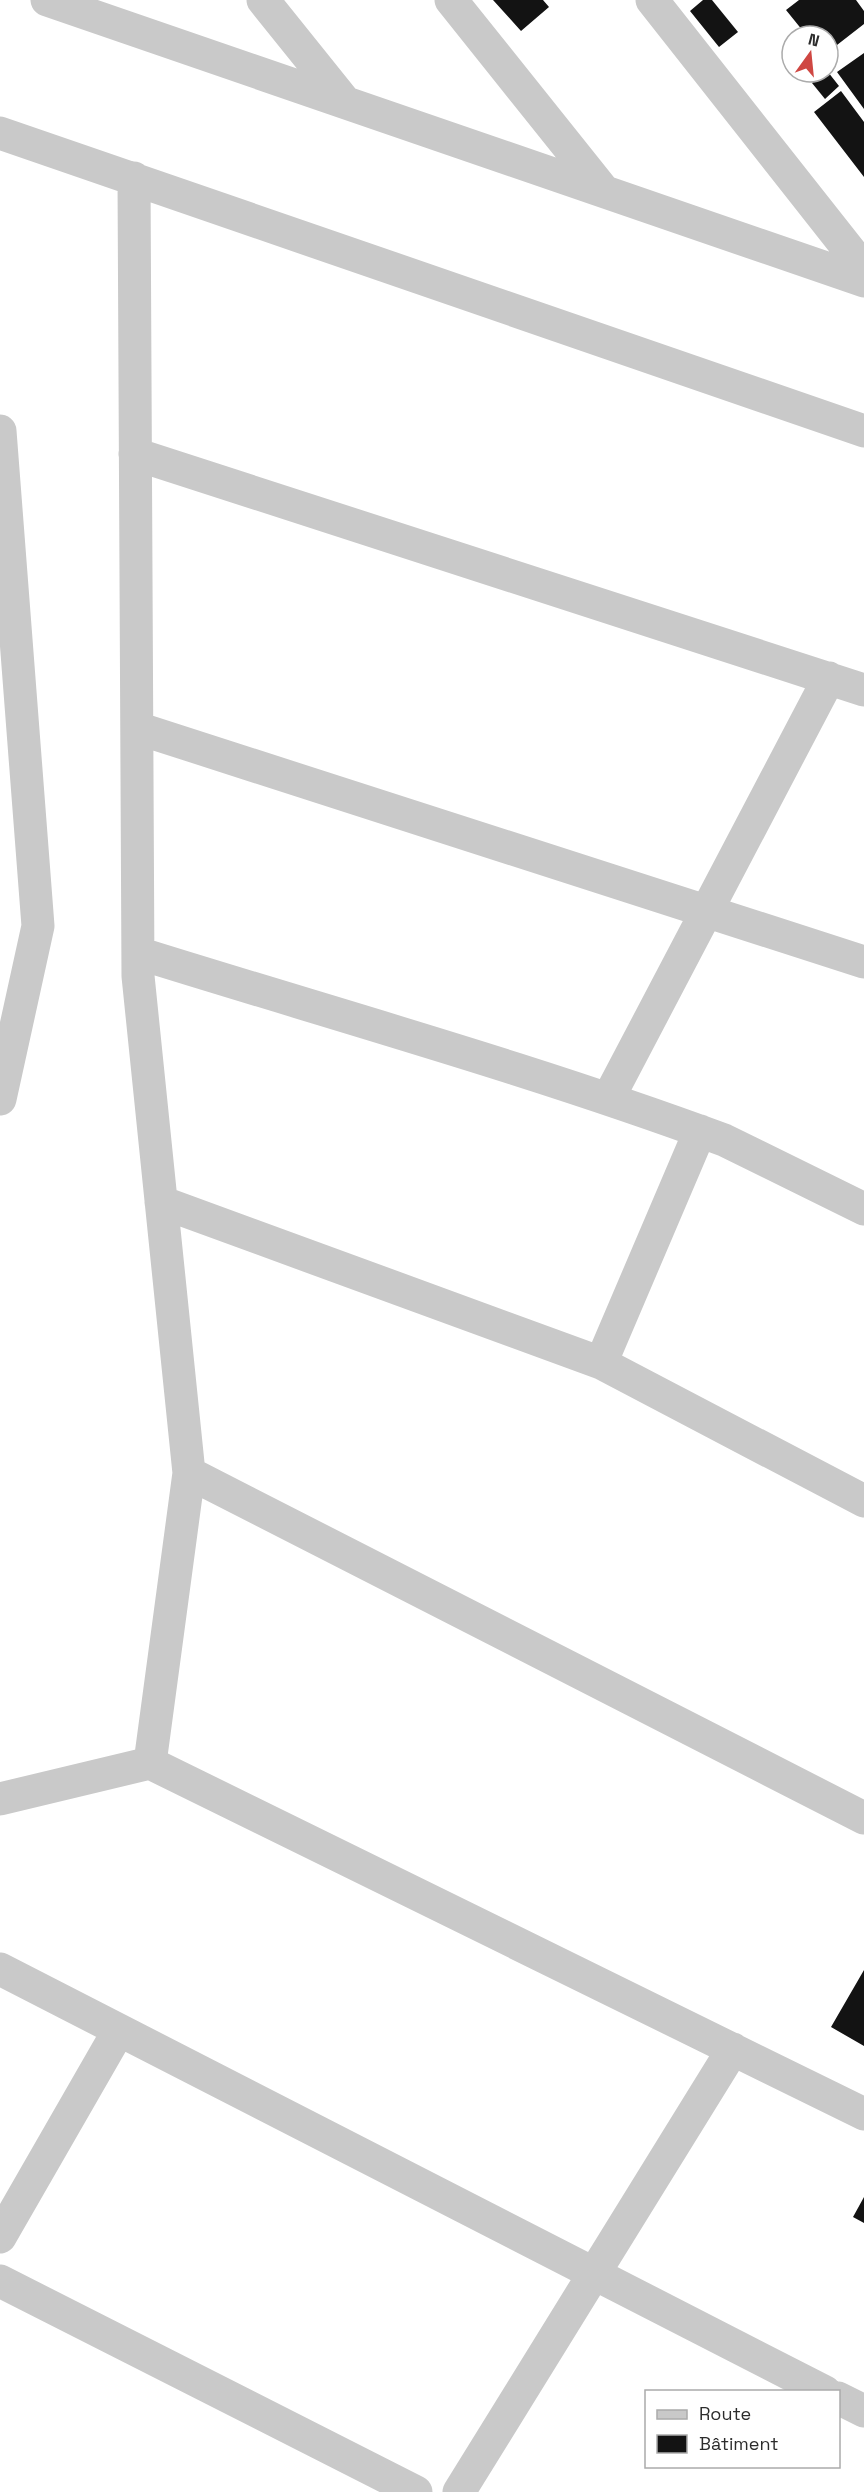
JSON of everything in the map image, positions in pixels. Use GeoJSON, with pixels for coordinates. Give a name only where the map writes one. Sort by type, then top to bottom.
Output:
{"type":"FeatureCollection","features":[{"type":"Feature","properties":{"kind":"street"},"geometry":{"type":"LineString","coordinates":[[47,0],[864,280]]}},
{"type":"Feature","properties":{"kind":"street"},"geometry":{"type":"LineString","coordinates":[[263,0],[345,102]]}},
{"type":"Feature","properties":{"kind":"street"},"geometry":{"type":"LineString","coordinates":[[451,0],[603,190]]}},
{"type":"Feature","properties":{"kind":"street"},"geometry":{"type":"LineString","coordinates":[[652,0],[864,270]]}},
{"type":"Feature","properties":{"kind":"street"},"geometry":{"type":"LineString","coordinates":[[0,133],[864,431]]}},
{"type":"Feature","properties":{"kind":"street"},"geometry":{"type":"LineString","coordinates":[[134,178],[138,953],[189,1473],[150,1763]]}},
{"type":"Feature","properties":{"kind":"street"},"geometry":{"type":"LineString","coordinates":[[0,431],[14,779],[38,926],[0,1099]]}},
{"type":"Feature","properties":{"kind":"street"},"geometry":{"type":"LineString","coordinates":[[135,454],[864,690]]}},
{"type":"Feature","properties":{"kind":"street"},"geometry":{"type":"LineString","coordinates":[[608,1099],[829,678]]}},
{"type":"Feature","properties":{"kind":"street"},"geometry":{"type":"LineString","coordinates":[[137,728],[864,962]]}},
{"type":"Feature","properties":{"kind":"street"},"geometry":{"type":"LineString","coordinates":[[138,953],[608,1099],[699,1131],[724,1140],[864,1209]]}},
{"type":"Feature","properties":{"kind":"street"},"geometry":{"type":"LineString","coordinates":[[602,1363],[699,1131]]}},
{"type":"Feature","properties":{"kind":"street"},"geometry":{"type":"LineString","coordinates":[[161,1202],[602,1363],[864,1501]]}},
{"type":"Feature","properties":{"kind":"street"},"geometry":{"type":"LineString","coordinates":[[189,1473],[864,1818]]}},
{"type":"Feature","properties":{"kind":"street"},"geometry":{"type":"LineString","coordinates":[[0,1799],[150,1763],[864,2114]]}},
{"type":"Feature","properties":{"kind":"street"},"geometry":{"type":"LineString","coordinates":[[0,1969],[823,2390]]}},
{"type":"Feature","properties":{"kind":"street"},"geometry":{"type":"LineString","coordinates":[[0,2237],[119,2030]]}},
{"type":"Feature","properties":{"kind":"street"},"geometry":{"type":"LineString","coordinates":[[459,2492],[732,2049]]}},
{"type":"Feature","properties":{"kind":"street"},"geometry":{"type":"LineString","coordinates":[[0,2281],[416,2492]]}},
{"type":"Feature","properties":{"kind":"street"},"geometry":{"type":"LineString","coordinates":[[840,2399],[864,2411]]}},
{"type":"Feature","properties":{"kind":"building"},"geometry":{"type":"Polygon","coordinates":[[[493,0],[543,0],[549,7],[521,31],[493,0]]]}},
{"type":"Feature","properties":{"kind":"building"},"geometry":{"type":"Polygon","coordinates":[[[703,0],[712,0],[738,32],[719,47],[690,11],[703,0]]]}},
{"type":"Feature","properties":{"kind":"building"},"geometry":{"type":"Polygon","coordinates":[[[799,0],[856,0],[864,11],[864,24],[840,43],[840,24],[797,24],[786,10],[799,0]]]}},
{"type":"Feature","properties":{"kind":"building"},"geometry":{"type":"Polygon","coordinates":[[[864,53],[864,109],[840,76],[840,70],[864,53]]]}},
{"type":"Feature","properties":{"kind":"building"},"geometry":{"type":"Polygon","coordinates":[[[813,84],[837,84],[839,86],[825,99],[813,84]]]}},
{"type":"Feature","properties":{"kind":"building"},"geometry":{"type":"Polygon","coordinates":[[[841,91],[864,122],[864,177],[814,112],[841,91]]]}},
{"type":"Feature","properties":{"kind":"building"},"geometry":{"type":"Polygon","coordinates":[[[864,1970],[864,2046],[831,2027],[864,1970]]]}},
{"type":"Feature","properties":{"kind":"building"},"geometry":{"type":"Polygon","coordinates":[[[864,2197],[864,2223],[853,2217],[864,2197]]]}}]}
